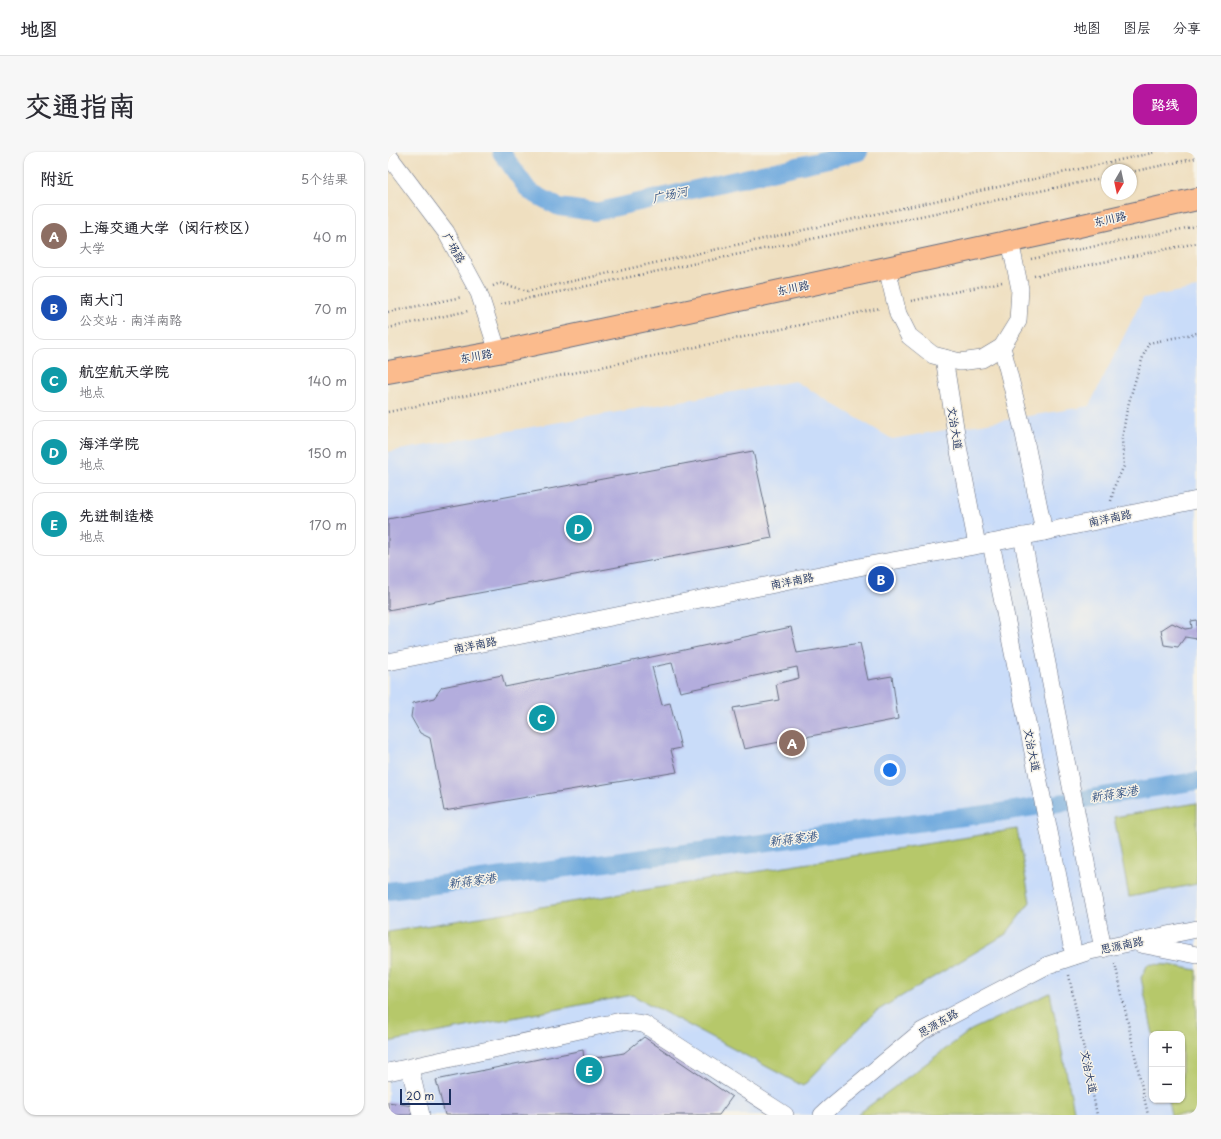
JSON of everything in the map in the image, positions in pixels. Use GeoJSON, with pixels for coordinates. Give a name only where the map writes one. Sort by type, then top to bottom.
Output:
{"type":"FeatureCollection","features":[{"type":"Feature","properties":{"kind":"main road","name":"东川路"},"geometry":{"type":"LineString","coordinates":[[388,372],[498,352],[1197,199]]}},
{"type":"Feature","properties":{"kind":"street","name":"广场路"},"geometry":{"type":"LineString","coordinates":[[388,155],[446,232],[481,301],[498,352]]}},
{"type":"Feature","properties":{"kind":"street"},"geometry":{"type":"LineString","coordinates":[[887,268],[898,314],[909,336],[933,356],[960,362],[982,359],[1002,347],[1018,321],[1020,289],[1010,241]]}},
{"type":"Feature","properties":{"kind":"street"},"geometry":{"type":"LineString","coordinates":[[1002,347],[1024,434],[1044,532]]}},
{"type":"Feature","properties":{"kind":"street","name":"文治大道"},"geometry":{"type":"LineString","coordinates":[[944,358],[958,446],[984,544],[1036,766],[1050,836],[1070,958]]}},
{"type":"Feature","properties":{"kind":"street","name":"南洋南路"},"geometry":{"type":"LineString","coordinates":[[388,662],[864,566],[1044,532],[1197,500]]}},
{"type":"Feature","properties":{"kind":"street"},"geometry":{"type":"LineString","coordinates":[[1022,536],[1080,834],[1107,948]]}},
{"type":"Feature","properties":{"kind":"street","name":"思源南路"},"geometry":{"type":"LineString","coordinates":[[1048,965],[1107,948],[1197,929]]}},
{"type":"Feature","properties":{"kind":"street"},"geometry":{"type":"LineString","coordinates":[[1134,942],[1197,955]]}},
{"type":"Feature","properties":{"kind":"street","name":"思源东路"},"geometry":{"type":"LineString","coordinates":[[822,1115],[833,1104],[922,1031],[1048,965]]}},
{"type":"Feature","properties":{"kind":"street"},"geometry":{"type":"LineString","coordinates":[[388,1072],[621,1021],[644,1024],[785,1115]]}},
{"type":"Feature","properties":{"kind":"street"},"geometry":{"type":"LineString","coordinates":[[410,1068],[421,1115]]}},
{"type":"Feature","properties":{"kind":"path"},"geometry":{"type":"LineString","coordinates":[[388,328],[481,301],[500,283],[528,291],[1156,152]]}},
{"type":"Feature","properties":{"kind":"path"},"geometry":{"type":"LineString","coordinates":[[1137,171],[1197,158]]}},
{"type":"Feature","properties":{"kind":"path"},"geometry":{"type":"LineString","coordinates":[[388,312],[481,301],[1101,178]]}},
{"type":"Feature","properties":{"kind":"path"},"geometry":{"type":"LineString","coordinates":[[388,412],[502,389],[896,304],[1197,243]]}},
{"type":"Feature","properties":{"kind":"path"},"geometry":{"type":"LineString","coordinates":[[1106,519],[1115,485],[1124,466],[1122,439],[1127,409],[1144,354],[1150,343],[1197,333]]}},
{"type":"Feature","properties":{"kind":"path"},"geometry":{"type":"LineString","coordinates":[[1107,948],[1148,1115]]}},
{"type":"Feature","properties":{"kind":"path","name":"文治大道"},"geometry":{"type":"LineString","coordinates":[[1070,958],[1097,1115]]}},
{"type":"Feature","properties":{"kind":"shaded area"},"geometry":{"type":"Polygon","coordinates":[[[1197,288],[1197,1115],[388,1115],[388,452],[795,381],[892,439],[1089,406],[1143,298],[1197,288]]]}},
{"type":"Feature","properties":{"kind":"green space"},"geometry":{"type":"Polygon","coordinates":[[[1197,803],[1197,884],[1129,897],[1114,817],[1197,803]]]}},
{"type":"Feature","properties":{"kind":"green space"},"geometry":{"type":"Polygon","coordinates":[[[1017,829],[1030,902],[1006,934],[875,1012],[803,1086],[632,995],[388,1042],[388,932],[1017,829]]]}},
{"type":"Feature","properties":{"kind":"green space"},"geometry":{"type":"Polygon","coordinates":[[[1148,964],[1169,965],[1197,970],[1197,1115],[1171,1115],[1169,1103],[1185,1103],[1185,1031],[1152,1031],[1141,978],[1148,964]]]}},
{"type":"Feature","properties":{"kind":"green space"},"geometry":{"type":"Polygon","coordinates":[[[1050,993],[1075,1115],[857,1115],[971,1030],[1050,993]]]}},
{"type":"Feature","properties":{"kind":"building"},"geometry":{"type":"Polygon","coordinates":[[[753,451],[772,538],[388,610],[388,519],[753,451]]]}},
{"type":"Feature","properties":{"kind":"building"},"geometry":{"type":"Polygon","coordinates":[[[1197,620],[1197,639],[1185,637],[1178,647],[1164,645],[1161,630],[1172,623],[1185,629],[1192,628],[1191,621],[1197,620]]]}},
{"type":"Feature","properties":{"kind":"building"},"geometry":{"type":"Polygon","coordinates":[[[791,627],[797,653],[860,643],[868,680],[892,676],[898,719],[744,749],[733,708],[779,700],[776,684],[799,678],[797,667],[680,692],[672,663],[652,667],[662,705],[670,703],[681,748],[671,750],[677,772],[444,811],[430,738],[420,733],[411,717],[413,703],[434,698],[442,687],[502,675],[505,687],[791,627]]]}},
{"type":"Feature","properties":{"kind":"building"},"geometry":{"type":"Polygon","coordinates":[[[644,1037],[732,1097],[719,1115],[445,1115],[436,1080],[583,1050],[584,1060],[624,1053],[644,1037]]]}},
{"type":"Feature","properties":{"kind":"building"},"geometry":{"type":"Polygon","coordinates":[[[388,1102],[413,1106],[411,1115],[388,1115],[388,1102]]]}},
{"type":"Feature","properties":{"kind":"waterway","name":"广场河"},"geometry":{"type":"LineString","coordinates":[[501,152],[529,191],[559,207],[595,212],[859,152]]}},
{"type":"Feature","properties":{"kind":"waterway","name":"新蒋家港"},"geometry":{"type":"LineString","coordinates":[[388,891],[1002,812],[1197,781]]}},
{"type":"Feature","properties":{"kind":"place","name":"海洋学院"},"geometry":{"type":"Point","coordinates":[579,528]}},
{"type":"Feature","properties":{"kind":"place","name":"南大门"},"geometry":{"type":"Point","coordinates":[881,579]}},
{"type":"Feature","properties":{"kind":"place","name":"航空航天学院"},"geometry":{"type":"Point","coordinates":[542,718]}},
{"type":"Feature","properties":{"kind":"place","name":"上海交通大学（闵行校区）"},"geometry":{"type":"Point","coordinates":[792,743]}},
{"type":"Feature","properties":{"kind":"place","name":"先进制造楼"},"geometry":{"type":"Point","coordinates":[589,1070]}}]}
